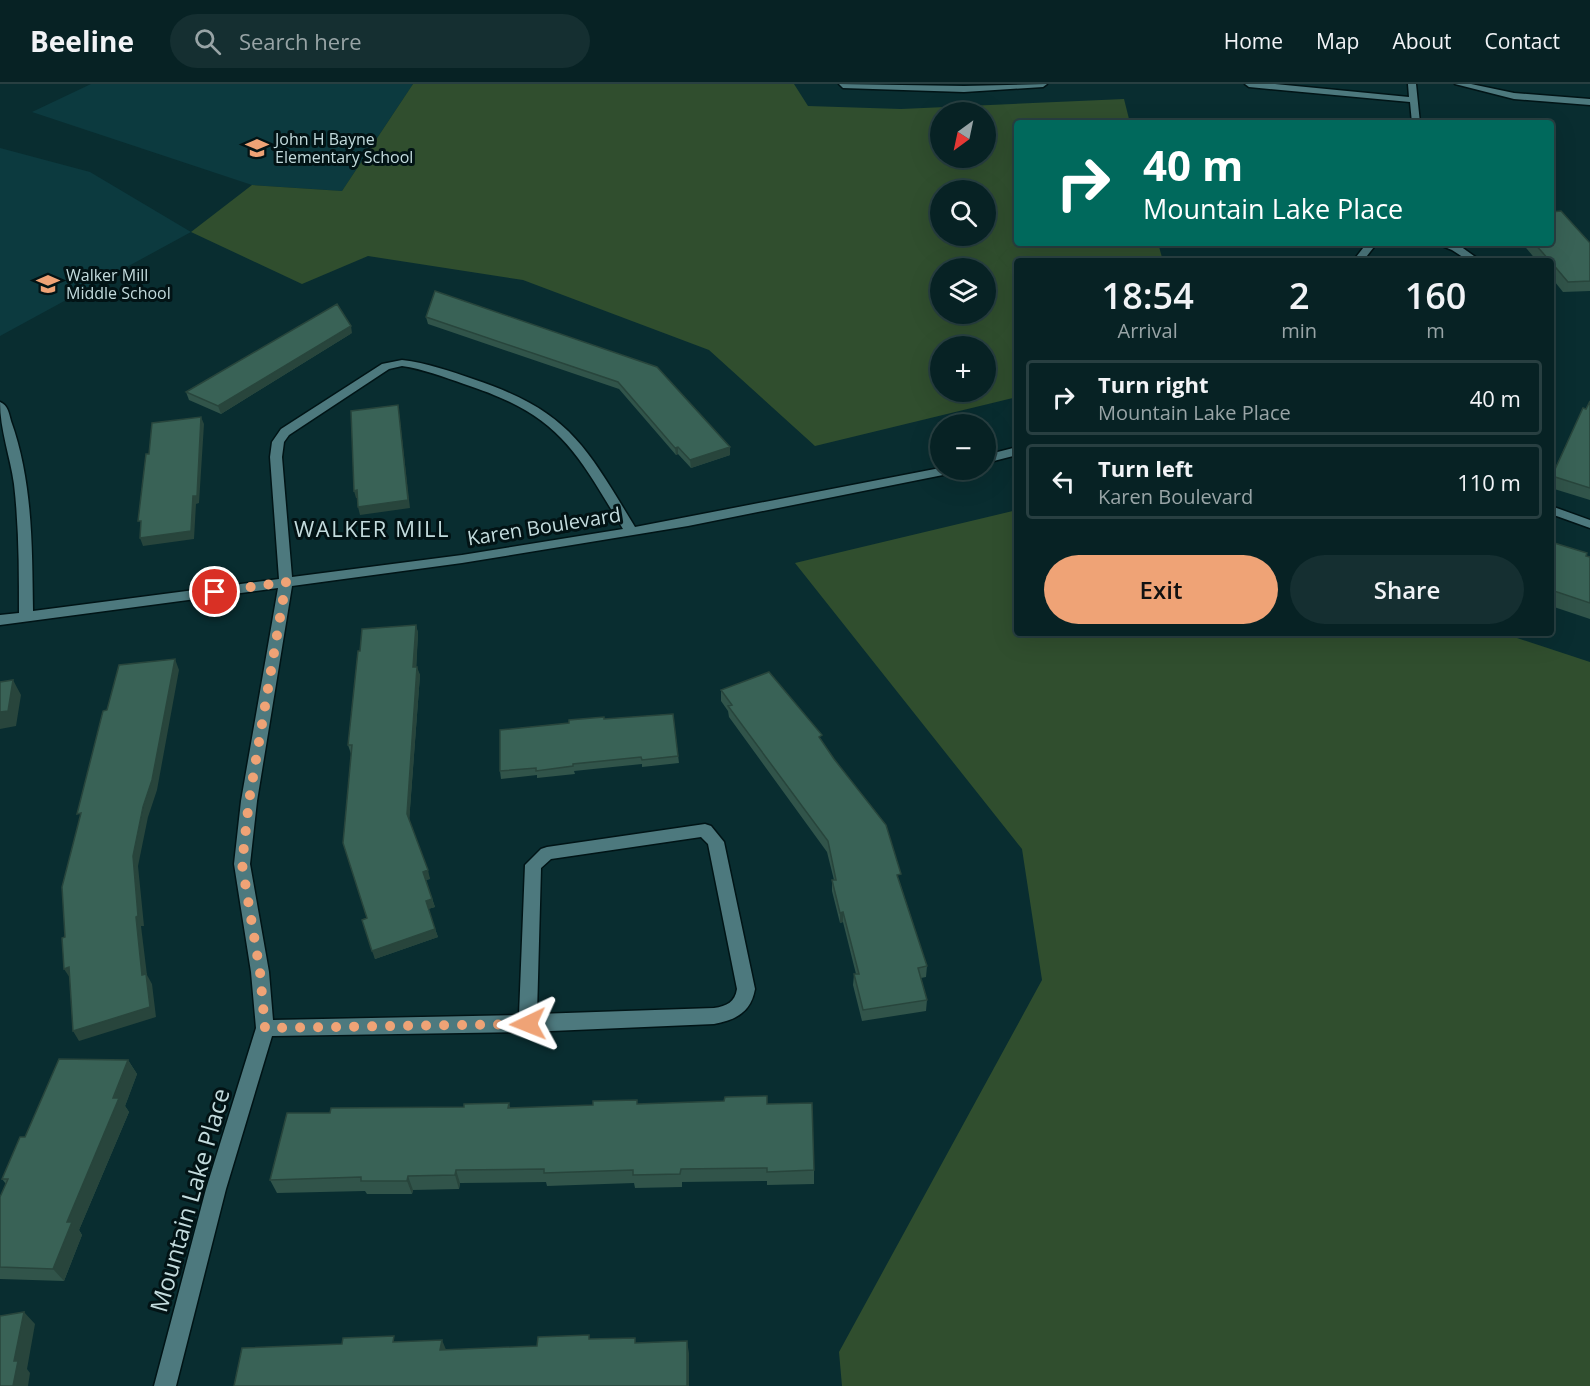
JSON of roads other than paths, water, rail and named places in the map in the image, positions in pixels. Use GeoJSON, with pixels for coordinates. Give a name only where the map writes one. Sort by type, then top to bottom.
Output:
{"type":"FeatureCollection","features":[{"type":"Feature","properties":{"kind":"street"},"geometry":{"type":"LineString","coordinates":[[843,86],[964,89],[1042,84]]}},
{"type":"Feature","properties":{"kind":"street"},"geometry":{"type":"LineString","coordinates":[[1249,84],[1413,100]]}},
{"type":"Feature","properties":{"kind":"street"},"geometry":{"type":"LineString","coordinates":[[1412,84],[1416,120]]}},
{"type":"Feature","properties":{"kind":"street"},"geometry":{"type":"LineString","coordinates":[[1459,84],[1514,96],[1590,102]]}},
{"type":"Feature","properties":{"kind":"street"},"geometry":{"type":"LineString","coordinates":[[1360,258],[1370,246]]}},
{"type":"Feature","properties":{"kind":"street"},"geometry":{"type":"LineString","coordinates":[[1450,246],[1471,258]]}},
{"type":"Feature","properties":{"kind":"street","name":"Mountain Lake Place"},"geometry":{"type":"LineString","coordinates":[[165,1386],[216,1189],[265,1028],[260,972],[242,864],[249,801],[286,582],[276,457],[278,442],[285,432],[386,366],[402,363],[419,364],[502,394],[540,412],[583,454],[631,531]]}},
{"type":"Feature","properties":{"kind":"street"},"geometry":{"type":"LineString","coordinates":[[0,406],[20,476],[26,616]]}},
{"type":"Feature","properties":{"kind":"street"},"geometry":{"type":"LineString","coordinates":[[996,456],[1014,452]]}},
{"type":"Feature","properties":{"kind":"street","name":"Karen Boulevard"},"geometry":{"type":"LineString","coordinates":[[0,620],[462,559],[631,531],[930,473]]}},
{"type":"Feature","properties":{"kind":"street"},"geometry":{"type":"LineString","coordinates":[[1554,511],[1590,524]]}},
{"type":"Feature","properties":{"kind":"street"},"geometry":{"type":"LineString","coordinates":[[265,1028],[528,1024],[714,1016],[736,1010],[745,1000],[747,989],[716,842],[705,830],[547,853],[533,865],[528,1024]]}},
{"type":"Feature","properties":{"kind":"place","name":"John H Bayne Elementary School"},"geometry":{"type":"Point","coordinates":[257,148]}},
{"type":"Feature","properties":{"kind":"place","name":"Walker Mill Middle School"},"geometry":{"type":"Point","coordinates":[48,284]}},
{"type":"Feature","properties":{"kind":"district","name":"WALKER MILL"},"geometry":{"type":"Point","coordinates":[372,528]}}]}
